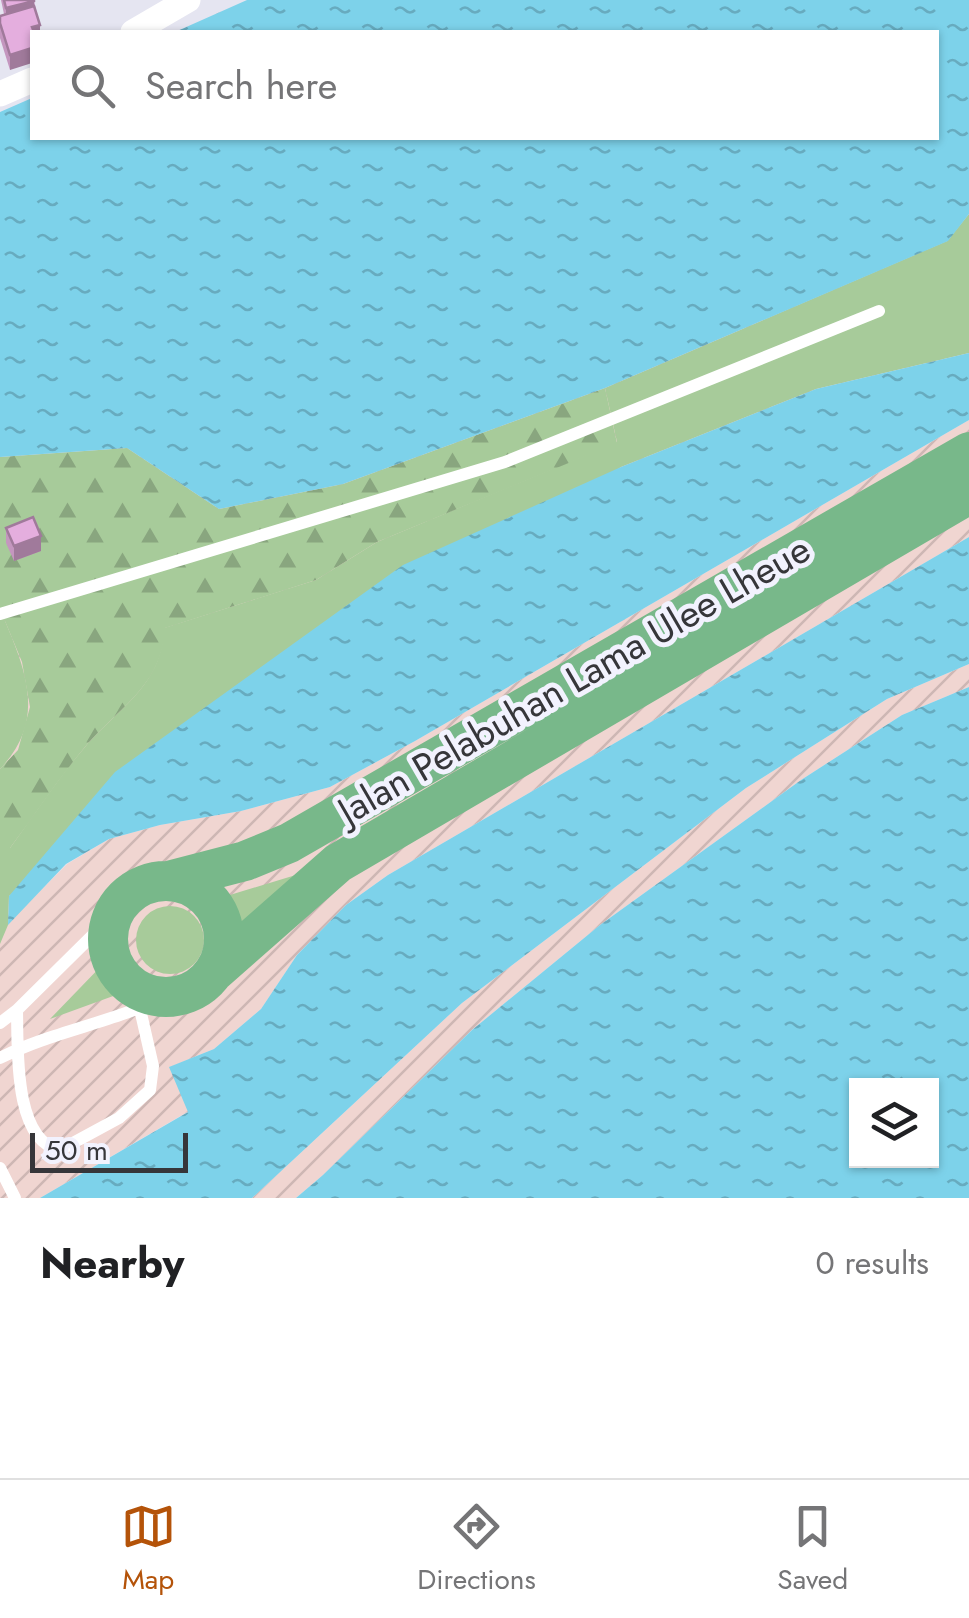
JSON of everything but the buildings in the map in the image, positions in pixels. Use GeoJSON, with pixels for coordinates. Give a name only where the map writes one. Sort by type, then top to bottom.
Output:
{"type":"FeatureCollection","features":[{"type":"Feature","properties":{"kind":"highway","name":"Jalan Pelabuhan Lama Ulee Lheue"},"geometry":{"type":"LineString","coordinates":[[168,880],[245,861],[289,844],[969,452]]}},
{"type":"Feature","properties":{"kind":"highway","name":"Jalan Pelabuhan Lama Ulee Lheue"},"geometry":{"type":"LineString","coordinates":[[213,973],[338,863],[969,494]]}},
{"type":"Feature","properties":{"kind":"highway"},"geometry":{"type":"LineString","coordinates":[[150,882],[186,884],[202,892],[222,922],[222,957],[200,986],[152,1003],[146,993],[129,984],[116,970],[109,953],[112,916],[121,901],[150,882]]}},
{"type":"Feature","properties":{"kind":"street"},"geometry":{"type":"LineString","coordinates":[[136,30],[188,0]]}},
{"type":"Feature","properties":{"kind":"street"},"geometry":{"type":"LineString","coordinates":[[0,94],[30,81]]}},
{"type":"Feature","properties":{"kind":"lane"},"geometry":{"type":"LineString","coordinates":[[0,614],[506,462],[879,311]]}},
{"type":"Feature","properties":{"kind":"lane"},"geometry":{"type":"LineString","coordinates":[[0,1023],[18,1010],[112,916]]}},
{"type":"Feature","properties":{"kind":"lane"},"geometry":{"type":"LineString","coordinates":[[0,1058],[18,1049],[152,1003],[150,1090],[119,1118],[66,1149],[46,1146],[34,1129],[22,1098],[18,1049],[18,1010]]}},
{"type":"Feature","properties":{"kind":"lane"},"geometry":{"type":"LineString","coordinates":[[0,1168],[15,1198]]}},
{"type":"Feature","properties":{"kind":"shaded area"},"geometry":{"type":"Polygon","coordinates":[[[969,214],[969,353],[816,389],[115,772],[8,923],[67,864],[109,839],[330,787],[969,420],[969,537],[388,875],[346,905],[297,955],[261,1009],[214,1049],[170,1067],[189,1111],[40,1198],[0,1198],[0,457],[127,448],[947,241],[969,214]]]}},
{"type":"Feature","properties":{"kind":"shaded area"},"geometry":{"type":"Polygon","coordinates":[[[969,664],[969,687],[902,715],[801,780],[600,925],[472,1030],[296,1198],[252,1198],[462,1003],[746,788],[887,699],[969,664]]]}},
{"type":"Feature","properties":{"kind":"green space"},"geometry":{"type":"Polygon","coordinates":[[[969,214],[969,353],[816,389],[621,467],[9,896],[8,925],[0,944],[0,848],[10,848],[75,759],[147,681],[156,665],[164,628],[316,580],[377,542],[617,442],[605,388],[947,241],[969,214]]]}},
{"type":"Feature","properties":{"kind":"green space"},"geometry":{"type":"Polygon","coordinates":[[[605,388],[617,443],[377,542],[316,580],[165,628],[162,648],[147,681],[85,747],[10,848],[0,848],[0,769],[18,750],[30,707],[22,662],[0,609],[0,457],[127,448],[219,509],[343,484],[605,388]]]}},
{"type":"Feature","properties":{"kind":"green space"},"geometry":{"type":"Polygon","coordinates":[[[0,609],[23,671],[28,711],[15,750],[0,769],[0,609]]]}},
{"type":"Feature","properties":{"kind":"green space"},"geometry":{"type":"Polygon","coordinates":[[[299,874],[239,930],[220,898],[299,874]]]}},
{"type":"Feature","properties":{"kind":"green space"},"geometry":{"type":"Polygon","coordinates":[[[170,906],[183,908],[194,916],[202,927],[202,953],[194,964],[183,972],[170,974],[157,972],[146,964],[138,953],[136,940],[138,927],[146,916],[157,908],[170,906]]]}},
{"type":"Feature","properties":{"kind":"green space"},"geometry":{"type":"Polygon","coordinates":[[[107,960],[127,991],[50,1019],[107,960]]]}},
{"type":"Feature","properties":{"kind":"water"},"geometry":{"type":"Polygon","coordinates":[[[247,0],[969,0],[969,214],[948,241],[605,388],[343,484],[219,509],[127,448],[0,457],[0,112],[30,99],[30,140],[939,140],[939,30],[180,30],[247,0]]]}},
{"type":"Feature","properties":{"kind":"water"},"geometry":{"type":"Polygon","coordinates":[[[969,353],[969,420],[330,787],[109,839],[66,864],[8,925],[9,896],[115,772],[403,565],[621,467],[816,389],[969,353]]]}},
{"type":"Feature","properties":{"kind":"water"},"geometry":{"type":"Polygon","coordinates":[[[969,537],[969,664],[887,699],[746,788],[462,1003],[252,1198],[40,1198],[188,1112],[169,1067],[214,1049],[261,1009],[297,955],[346,905],[388,875],[969,537]]]}},
{"type":"Feature","properties":{"kind":"water"},"geometry":{"type":"Polygon","coordinates":[[[969,687],[969,1198],[296,1198],[472,1030],[600,925],[801,780],[902,715],[969,687]]]}}]}
